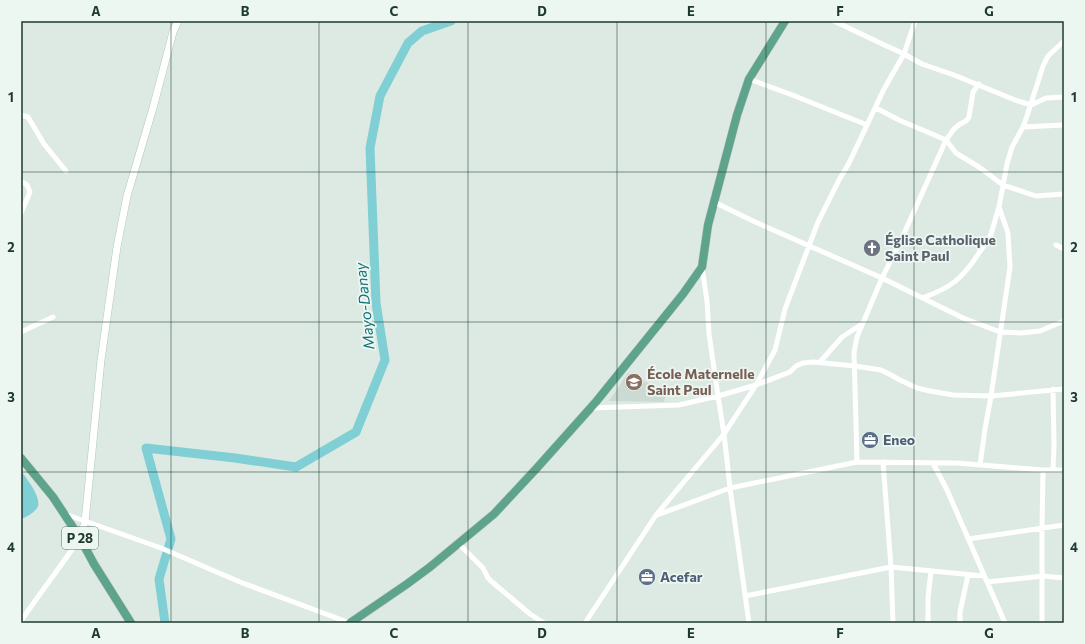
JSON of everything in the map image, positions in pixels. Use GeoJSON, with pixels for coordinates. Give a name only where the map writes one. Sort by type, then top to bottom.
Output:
{"type":"FeatureCollection","features":[{"type":"Feature","properties":{"kind":"main road"},"geometry":{"type":"LineString","coordinates":[[80,538],[85,522],[101,360],[117,247],[127,196],[153,108],[173,32],[178,21]]}},
{"type":"Feature","properties":{"kind":"main road"},"geometry":{"type":"LineString","coordinates":[[350,623],[413,580],[494,514],[591,408],[683,294],[702,267],[708,225],[737,115],[749,79],[785,21]]}},
{"type":"Feature","properties":{"kind":"main road","name":"P 28"},"geometry":{"type":"LineString","coordinates":[[21,458],[53,497],[80,538],[94,564],[131,623]]}},
{"type":"Feature","properties":{"kind":"street"},"geometry":{"type":"LineString","coordinates":[[834,21],[922,64],[979,84],[1031,105],[1046,98],[1064,97]]}},
{"type":"Feature","properties":{"kind":"street"},"geometry":{"type":"LineString","coordinates":[[585,623],[656,515],[724,434],[756,385],[775,350],[785,309],[818,222],[849,163],[884,90],[904,54],[915,21]]}},
{"type":"Feature","properties":{"kind":"street"},"geometry":{"type":"LineString","coordinates":[[922,298],[942,290],[958,279],[978,255],[990,235],[999,207],[1007,164],[1012,147],[1023,127],[1048,56],[1064,41]]}},
{"type":"Feature","properties":{"kind":"street"},"geometry":{"type":"LineString","coordinates":[[749,79],[867,124]]}},
{"type":"Feature","properties":{"kind":"street"},"geometry":{"type":"LineString","coordinates":[[857,462],[854,352],[856,343],[882,278],[902,238],[946,140],[954,129],[966,121],[969,117],[973,92],[979,84]]}},
{"type":"Feature","properties":{"kind":"street"},"geometry":{"type":"LineString","coordinates":[[876,108],[898,120],[946,140],[956,153],[979,167],[1003,185],[1036,196],[1064,194]]}},
{"type":"Feature","properties":{"kind":"street"},"geometry":{"type":"LineString","coordinates":[[21,114],[28,117],[44,144],[66,171]]}},
{"type":"Feature","properties":{"kind":"street"},"geometry":{"type":"LineString","coordinates":[[1023,127],[1064,125]]}},
{"type":"Feature","properties":{"kind":"street"},"geometry":{"type":"LineString","coordinates":[[21,181],[27,185],[30,192],[21,213]]}},
{"type":"Feature","properties":{"kind":"street"},"geometry":{"type":"LineString","coordinates":[[714,202],[753,221],[882,278],[963,318],[1000,332],[1021,333],[1040,331],[1064,321]]}},
{"type":"Feature","properties":{"kind":"street"},"geometry":{"type":"LineString","coordinates":[[980,465],[1010,267],[1008,233],[999,207]]}},
{"type":"Feature","properties":{"kind":"street"},"geometry":{"type":"LineString","coordinates":[[1056,244],[1064,249]]}},
{"type":"Feature","properties":{"kind":"street"},"geometry":{"type":"LineString","coordinates":[[702,267],[707,301],[709,334],[724,434],[748,623]]}},
{"type":"Feature","properties":{"kind":"street"},"geometry":{"type":"LineString","coordinates":[[21,332],[54,317]]}},
{"type":"Feature","properties":{"kind":"street"},"geometry":{"type":"LineString","coordinates":[[820,362],[842,337],[863,324]]}},
{"type":"Feature","properties":{"kind":"street"},"geometry":{"type":"LineString","coordinates":[[591,408],[679,405],[756,385],[790,372],[796,366],[804,363],[820,362],[881,370],[917,388],[953,395],[991,396],[1064,389]]}},
{"type":"Feature","properties":{"kind":"street"},"geometry":{"type":"LineString","coordinates":[[1053,389],[1053,470]]}},
{"type":"Feature","properties":{"kind":"street"},"geometry":{"type":"LineString","coordinates":[[656,515],[730,488],[857,462],[933,463],[1064,470]]}},
{"type":"Feature","properties":{"kind":"street"},"geometry":{"type":"LineString","coordinates":[[883,462],[891,567],[893,623]]}},
{"type":"Feature","properties":{"kind":"street"},"geometry":{"type":"LineString","coordinates":[[933,463],[947,490],[1005,623]]}},
{"type":"Feature","properties":{"kind":"street"},"geometry":{"type":"LineString","coordinates":[[1042,623],[1043,470]]}},
{"type":"Feature","properties":{"kind":"street"},"geometry":{"type":"LineString","coordinates":[[63,513],[161,548],[240,582],[350,623]]}},
{"type":"Feature","properties":{"kind":"street"},"geometry":{"type":"LineString","coordinates":[[968,539],[1004,535],[1064,525]]}},
{"type":"Feature","properties":{"kind":"street"},"geometry":{"type":"LineString","coordinates":[[21,621],[80,538]]}},
{"type":"Feature","properties":{"kind":"street"},"geometry":{"type":"LineString","coordinates":[[458,543],[483,568],[491,581],[530,614],[544,623]]}},
{"type":"Feature","properties":{"kind":"street"},"geometry":{"type":"LineString","coordinates":[[745,596],[891,567],[984,576]]}},
{"type":"Feature","properties":{"kind":"street"},"geometry":{"type":"LineString","coordinates":[[928,623],[928,598],[931,571]]}},
{"type":"Feature","properties":{"kind":"street"},"geometry":{"type":"LineString","coordinates":[[960,623],[960,612],[968,575]]}},
{"type":"Feature","properties":{"kind":"street"},"geometry":{"type":"LineString","coordinates":[[987,582],[1043,576],[1064,578]]}},
{"type":"Feature","properties":{"kind":"shaded area","name":"École Maternelle Saint Paul"},"geometry":{"type":"Polygon","coordinates":[[[628,373],[664,391],[664,402],[609,401],[628,373]]]}},
{"type":"Feature","properties":{"kind":"water"},"geometry":{"type":"Polygon","coordinates":[[[21,471],[34,489],[38,504],[34,512],[21,519],[21,471]]]}},
{"type":"Feature","properties":{"kind":"waterway","name":"Mayo-Danay"},"geometry":{"type":"LineString","coordinates":[[165,623],[159,579],[171,539],[146,448],[235,458],[296,467],[356,432],[385,360],[376,303],[370,148],[380,96],[408,43],[422,31],[451,21]]}},
{"type":"Feature","properties":{"kind":"place","name":"Église Catholique Saint Paul"},"geometry":{"type":"Point","coordinates":[872,248]}},
{"type":"Feature","properties":{"kind":"place","name":"École Maternelle Saint Paul"},"geometry":{"type":"Point","coordinates":[634,382]}},
{"type":"Feature","properties":{"kind":"place","name":"Eneo"},"geometry":{"type":"Point","coordinates":[870,440]}},
{"type":"Feature","properties":{"kind":"place","name":"Acefar"},"geometry":{"type":"Point","coordinates":[647,577]}}]}
